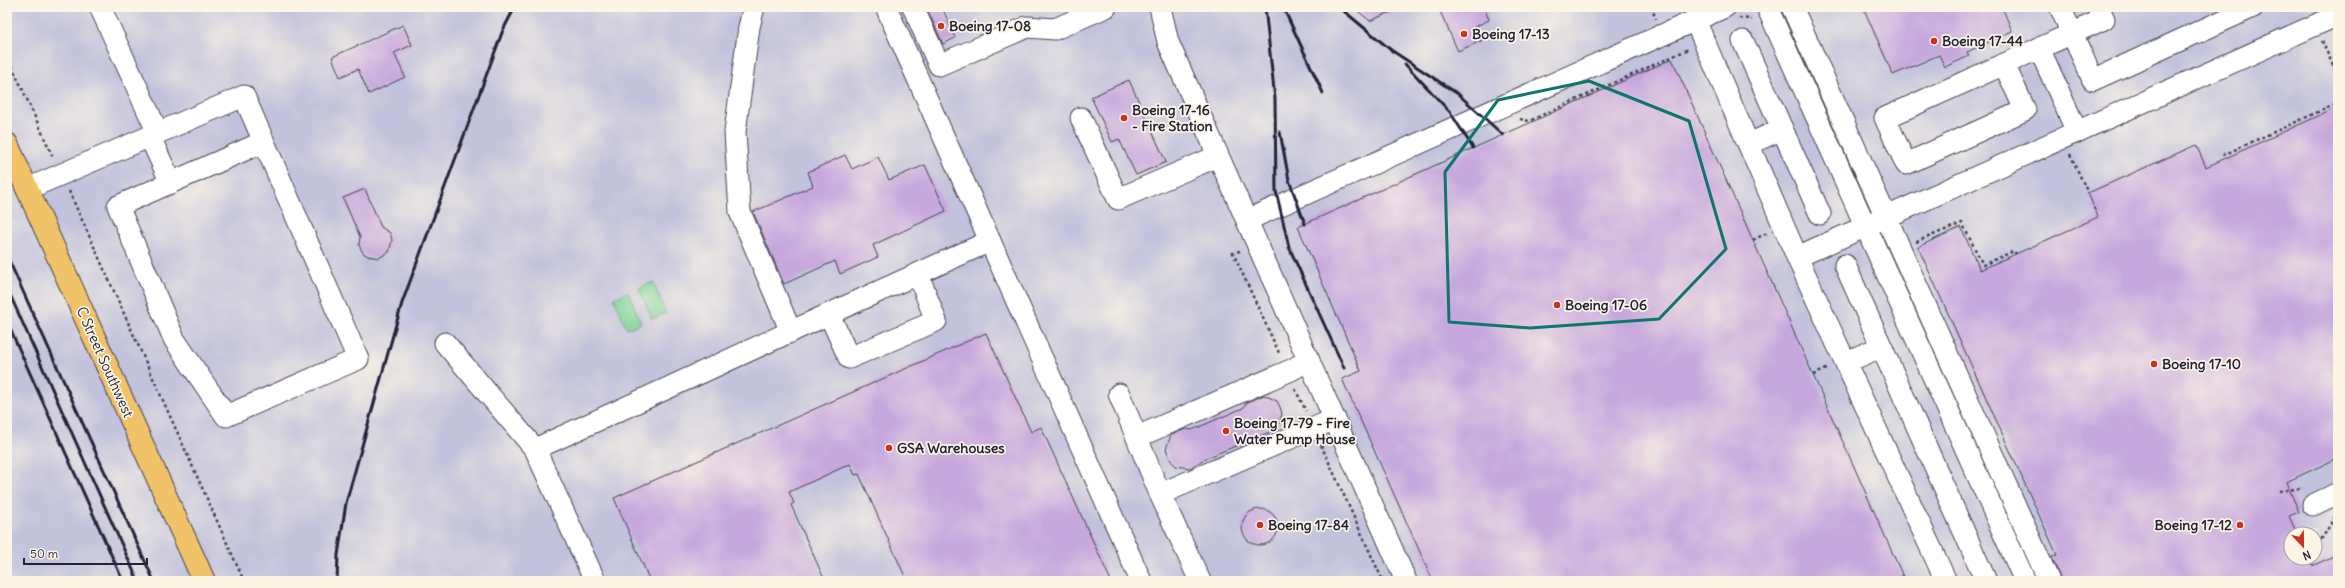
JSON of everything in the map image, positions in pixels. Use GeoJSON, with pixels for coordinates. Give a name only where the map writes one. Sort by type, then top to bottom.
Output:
{"type":"FeatureCollection","features":[{"type":"Feature","properties":{"kind":"main road","name":"C Street Southwest"},"geometry":{"type":"LineString","coordinates":[[7,144],[204,581]]}},
{"type":"Feature","properties":{"kind":"lane"},"geometry":{"type":"LineString","coordinates":[[100,7],[154,135],[171,183]]}},
{"type":"Feature","properties":{"kind":"lane"},"geometry":{"type":"LineString","coordinates":[[754,7],[749,27],[735,132],[740,212],[791,332]]}},
{"type":"Feature","properties":{"kind":"lane"},"geometry":{"type":"LineString","coordinates":[[886,7],[1140,581]]}},
{"type":"Feature","properties":{"kind":"lane"},"geometry":{"type":"LineString","coordinates":[[914,7],[939,64],[1027,27],[1055,29],[1106,7]]}},
{"type":"Feature","properties":{"kind":"lane"},"geometry":{"type":"LineString","coordinates":[[1160,7],[1168,42],[1246,220],[1300,365],[1335,419],[1406,581]]}},
{"type":"Feature","properties":{"kind":"lane"},"geometry":{"type":"LineString","coordinates":[[1792,7],[2049,581]]}},
{"type":"Feature","properties":{"kind":"lane"},"geometry":{"type":"LineString","coordinates":[[2060,7],[2093,80],[2253,7]]}},
{"type":"Feature","properties":{"kind":"lane"},"geometry":{"type":"LineString","coordinates":[[2004,64],[2025,110],[1906,164],[1885,118],[2072,33],[2104,19],[2098,7]]}},
{"type":"Feature","properties":{"kind":"lane"},"geometry":{"type":"LineString","coordinates":[[1246,220],[1716,13]]}},
{"type":"Feature","properties":{"kind":"lane"},"geometry":{"type":"LineString","coordinates":[[1716,13],[1705,42],[1797,257],[1946,581]]}},
{"type":"Feature","properties":{"kind":"lane"},"geometry":{"type":"LineString","coordinates":[[1762,14],[1865,226],[2025,581]]}},
{"type":"Feature","properties":{"kind":"lane"},"geometry":{"type":"LineString","coordinates":[[1797,257],[2338,15]]}},
{"type":"Feature","properties":{"kind":"lane"},"geometry":{"type":"LineString","coordinates":[[1743,41],[1820,214]]}},
{"type":"Feature","properties":{"kind":"lane"},"geometry":{"type":"LineString","coordinates":[[2039,48],[2077,132]]}},
{"type":"Feature","properties":{"kind":"lane"},"geometry":{"type":"LineString","coordinates":[[27,189],[244,96],[358,359],[226,416],[174,339],[118,206],[263,142]]}},
{"type":"Feature","properties":{"kind":"lane"},"geometry":{"type":"LineString","coordinates":[[1081,118],[1118,199],[1218,156]]}},
{"type":"Feature","properties":{"kind":"lane"},"geometry":{"type":"LineString","coordinates":[[1749,144],[1782,129]]}},
{"type":"Feature","properties":{"kind":"lane"},"geometry":{"type":"LineString","coordinates":[[535,449],[990,241]]}},
{"type":"Feature","properties":{"kind":"lane"},"geometry":{"type":"LineString","coordinates":[[1845,265],[1986,581]]}},
{"type":"Feature","properties":{"kind":"lane"},"geometry":{"type":"LineString","coordinates":[[829,314],[849,358],[936,321],[918,274]]}},
{"type":"Feature","properties":{"kind":"lane"},"geometry":{"type":"LineString","coordinates":[[445,343],[535,449],[590,575]]}},
{"type":"Feature","properties":{"kind":"lane"},"geometry":{"type":"LineString","coordinates":[[1846,362],[1881,347]]}},
{"type":"Feature","properties":{"kind":"lane"},"geometry":{"type":"LineString","coordinates":[[1137,437],[1300,365]]}},
{"type":"Feature","properties":{"kind":"lane"},"geometry":{"type":"LineString","coordinates":[[1940,393],[1961,384]]}},
{"type":"Feature","properties":{"kind":"lane"},"geometry":{"type":"LineString","coordinates":[[1119,394],[1160,494],[1200,581]]}},
{"type":"Feature","properties":{"kind":"lane"},"geometry":{"type":"LineString","coordinates":[[1160,494],[1335,419]]}},
{"type":"Feature","properties":{"kind":"lane"},"geometry":{"type":"LineString","coordinates":[[2313,505],[2338,493]]}},
{"type":"Feature","properties":{"kind":"path"},"geometry":{"type":"LineString","coordinates":[[1716,13],[1743,17],[1762,14]]}},
{"type":"Feature","properties":{"kind":"path"},"geometry":{"type":"LineString","coordinates":[[2320,37],[2338,77]]}},
{"type":"Feature","properties":{"kind":"path"},"geometry":{"type":"LineString","coordinates":[[1515,119],[1530,121],[1705,42]]}},
{"type":"Feature","properties":{"kind":"path"},"geometry":{"type":"LineString","coordinates":[[7,55],[54,159]]}},
{"type":"Feature","properties":{"kind":"path"},"geometry":{"type":"LineString","coordinates":[[2223,155],[2338,103]]}},
{"type":"Feature","properties":{"kind":"path"},"geometry":{"type":"LineString","coordinates":[[69,192],[244,581]]}},
{"type":"Feature","properties":{"kind":"path"},"geometry":{"type":"LineString","coordinates":[[1908,245],[1962,223],[1983,265],[2014,250],[2016,254]]}},
{"type":"Feature","properties":{"kind":"path"},"geometry":{"type":"LineString","coordinates":[[1753,240],[1768,233],[1771,240]]}},
{"type":"Feature","properties":{"kind":"path"},"geometry":{"type":"LineString","coordinates":[[2323,536],[2338,511]]}},
{"type":"Feature","properties":{"kind":"highlighted area"},"geometry":{"type":"Polygon","coordinates":[[[1589,81],[1689,121],[1726,249],[1659,319],[1530,328],[1449,322],[1445,172],[1498,100],[1589,81]]]}},
{"type":"Feature","properties":{"kind":"shaded area"},"geometry":{"type":"Polygon","coordinates":[[[7,7],[2338,7],[2338,581],[7,581],[7,7]]]}},
{"type":"Feature","properties":{"kind":"green space"},"geometry":{"type":"Polygon","coordinates":[[[653,282],[666,313],[652,319],[639,288],[653,282]]]}},
{"type":"Feature","properties":{"kind":"green space"},"geometry":{"type":"Polygon","coordinates":[[[628,292],[641,323],[627,329],[614,298],[628,292]]]}},
{"type":"Feature","properties":{"kind":"building","name":"Boeing 17-08"},"geometry":{"type":"Polygon","coordinates":[[[926,7],[942,7],[955,38],[943,44],[926,7]]]}},
{"type":"Feature","properties":{"kind":"building"},"geometry":{"type":"Polygon","coordinates":[[[1353,7],[1402,7],[1370,21],[1353,7]]]}},
{"type":"Feature","properties":{"kind":"building","name":"Boeing 17-13"},"geometry":{"type":"Polygon","coordinates":[[[1438,7],[1484,7],[1489,20],[1474,27],[1481,41],[1458,51],[1438,7]]]}},
{"type":"Feature","properties":{"kind":"building","name":"Boeing 17-44"},"geometry":{"type":"Polygon","coordinates":[[[1863,7],[2002,7],[2012,31],[1967,52],[1969,56],[1945,67],[1939,55],[1893,75],[1863,7]]]}},
{"type":"Feature","properties":{"kind":"building"},"geometry":{"type":"Polygon","coordinates":[[[403,25],[412,45],[394,53],[405,77],[369,94],[358,69],[340,77],[332,57],[403,25]]]}},
{"type":"Feature","properties":{"kind":"building","name":"Boeing 17-06"},"geometry":{"type":"Polygon","coordinates":[[[1672,59],[1905,581],[1433,581],[1342,379],[1361,371],[1298,227],[1672,59]]]}},
{"type":"Feature","properties":{"kind":"building","name":"Boeing 17-16 - Fire Station"},"geometry":{"type":"Polygon","coordinates":[[[1129,80],[1166,162],[1136,175],[1119,139],[1112,142],[1091,97],[1129,80]]]}},
{"type":"Feature","properties":{"kind":"building","name":"Boeing 17-10"},"geometry":{"type":"Polygon","coordinates":[[[2338,107],[2338,458],[2286,482],[2299,512],[2289,516],[2293,526],[2283,526],[2283,566],[2323,566],[2323,561],[2338,554],[2338,581],[2061,581],[2052,557],[2057,555],[1918,247],[1961,227],[1980,270],[2098,217],[2088,193],[2196,145],[2206,167],[2338,107]]]}},
{"type":"Feature","properties":{"kind":"building"},"geometry":{"type":"Polygon","coordinates":[[[845,155],[852,169],[878,157],[889,180],[925,165],[946,211],[873,245],[878,257],[840,274],[835,261],[784,284],[753,212],[813,186],[808,172],[845,155]]]}},
{"type":"Feature","properties":{"kind":"building"},"geometry":{"type":"Polygon","coordinates":[[[365,189],[381,227],[390,233],[392,240],[389,252],[379,258],[368,256],[363,253],[359,245],[360,237],[343,198],[365,189]]]}},
{"type":"Feature","properties":{"kind":"building","name":"GSA Warehouses"},"geometry":{"type":"Polygon","coordinates":[[[986,333],[1031,432],[1041,427],[1111,581],[907,581],[859,474],[855,475],[850,464],[789,492],[794,503],[791,505],[825,581],[650,581],[614,498],[986,333]]]}},
{"type":"Feature","properties":{"kind":"building","name":"Boeing 17-79 - Fire Water Pump House"},"geometry":{"type":"Polygon","coordinates":[[[1264,395],[1277,401],[1282,414],[1279,424],[1272,431],[1204,459],[1190,468],[1176,466],[1171,461],[1166,449],[1171,435],[1186,429],[1192,430],[1243,408],[1246,403],[1264,395]]]}},
{"type":"Feature","properties":{"kind":"building","name":"Boeing 17-84"},"geometry":{"type":"Polygon","coordinates":[[[1264,509],[1273,514],[1277,520],[1277,534],[1273,540],[1264,545],[1256,545],[1247,540],[1243,534],[1242,523],[1247,514],[1253,510],[1264,509]]]}},
{"type":"Feature","properties":{"kind":"railway"},"geometry":{"type":"LineString","coordinates":[[337,581],[338,555],[346,503],[402,303],[503,30],[515,7]]}},
{"type":"Feature","properties":{"kind":"railway"},"geometry":{"type":"LineString","coordinates":[[1265,7],[1275,99],[1276,191],[1289,247],[1344,368]]}},
{"type":"Feature","properties":{"kind":"railway"},"geometry":{"type":"LineString","coordinates":[[1283,7],[1323,93]]}},
{"type":"Feature","properties":{"kind":"railway"},"geometry":{"type":"LineString","coordinates":[[1339,7],[1391,50],[1458,94],[1503,135]]}},
{"type":"Feature","properties":{"kind":"railway"},"geometry":{"type":"LineString","coordinates":[[1405,64],[1450,112],[1473,148]]}},
{"type":"Feature","properties":{"kind":"railway"},"geometry":{"type":"LineString","coordinates":[[1280,132],[1289,180],[1305,224]]}},
{"type":"Feature","properties":{"kind":"railway"},"geometry":{"type":"LineString","coordinates":[[7,256],[154,581]]}},
{"type":"Feature","properties":{"kind":"railway"},"geometry":{"type":"LineString","coordinates":[[7,288],[138,581]]}},
{"type":"Feature","properties":{"kind":"railway"},"geometry":{"type":"LineString","coordinates":[[7,322],[123,581]]}},
{"type":"Feature","properties":{"kind":"place","name":"Boeing 17-08"},"geometry":{"type":"Point","coordinates":[941,26]}},
{"type":"Feature","properties":{"kind":"place","name":"Boeing 17-13"},"geometry":{"type":"Point","coordinates":[1464,34]}},
{"type":"Feature","properties":{"kind":"place","name":"Boeing 17-44"},"geometry":{"type":"Point","coordinates":[1934,41]}},
{"type":"Feature","properties":{"kind":"place","name":"Boeing 17-16 - Fire Station"},"geometry":{"type":"Point","coordinates":[1124,118]}},
{"type":"Feature","properties":{"kind":"place","name":"Boeing 17-06"},"geometry":{"type":"Point","coordinates":[1557,305]}},
{"type":"Feature","properties":{"kind":"place","name":"Boeing 17-10"},"geometry":{"type":"Point","coordinates":[2154,364]}},
{"type":"Feature","properties":{"kind":"place","name":"Boeing 17-79 - Fire Water Pump House"},"geometry":{"type":"Point","coordinates":[1226,431]}},
{"type":"Feature","properties":{"kind":"place","name":"GSA Warehouses"},"geometry":{"type":"Point","coordinates":[889,448]}},
{"type":"Feature","properties":{"kind":"place","name":"Boeing 17-84"},"geometry":{"type":"Point","coordinates":[1260,525]}},
{"type":"Feature","properties":{"kind":"place","name":"Boeing 17-12"},"geometry":{"type":"Point","coordinates":[2240,525]}}]}
